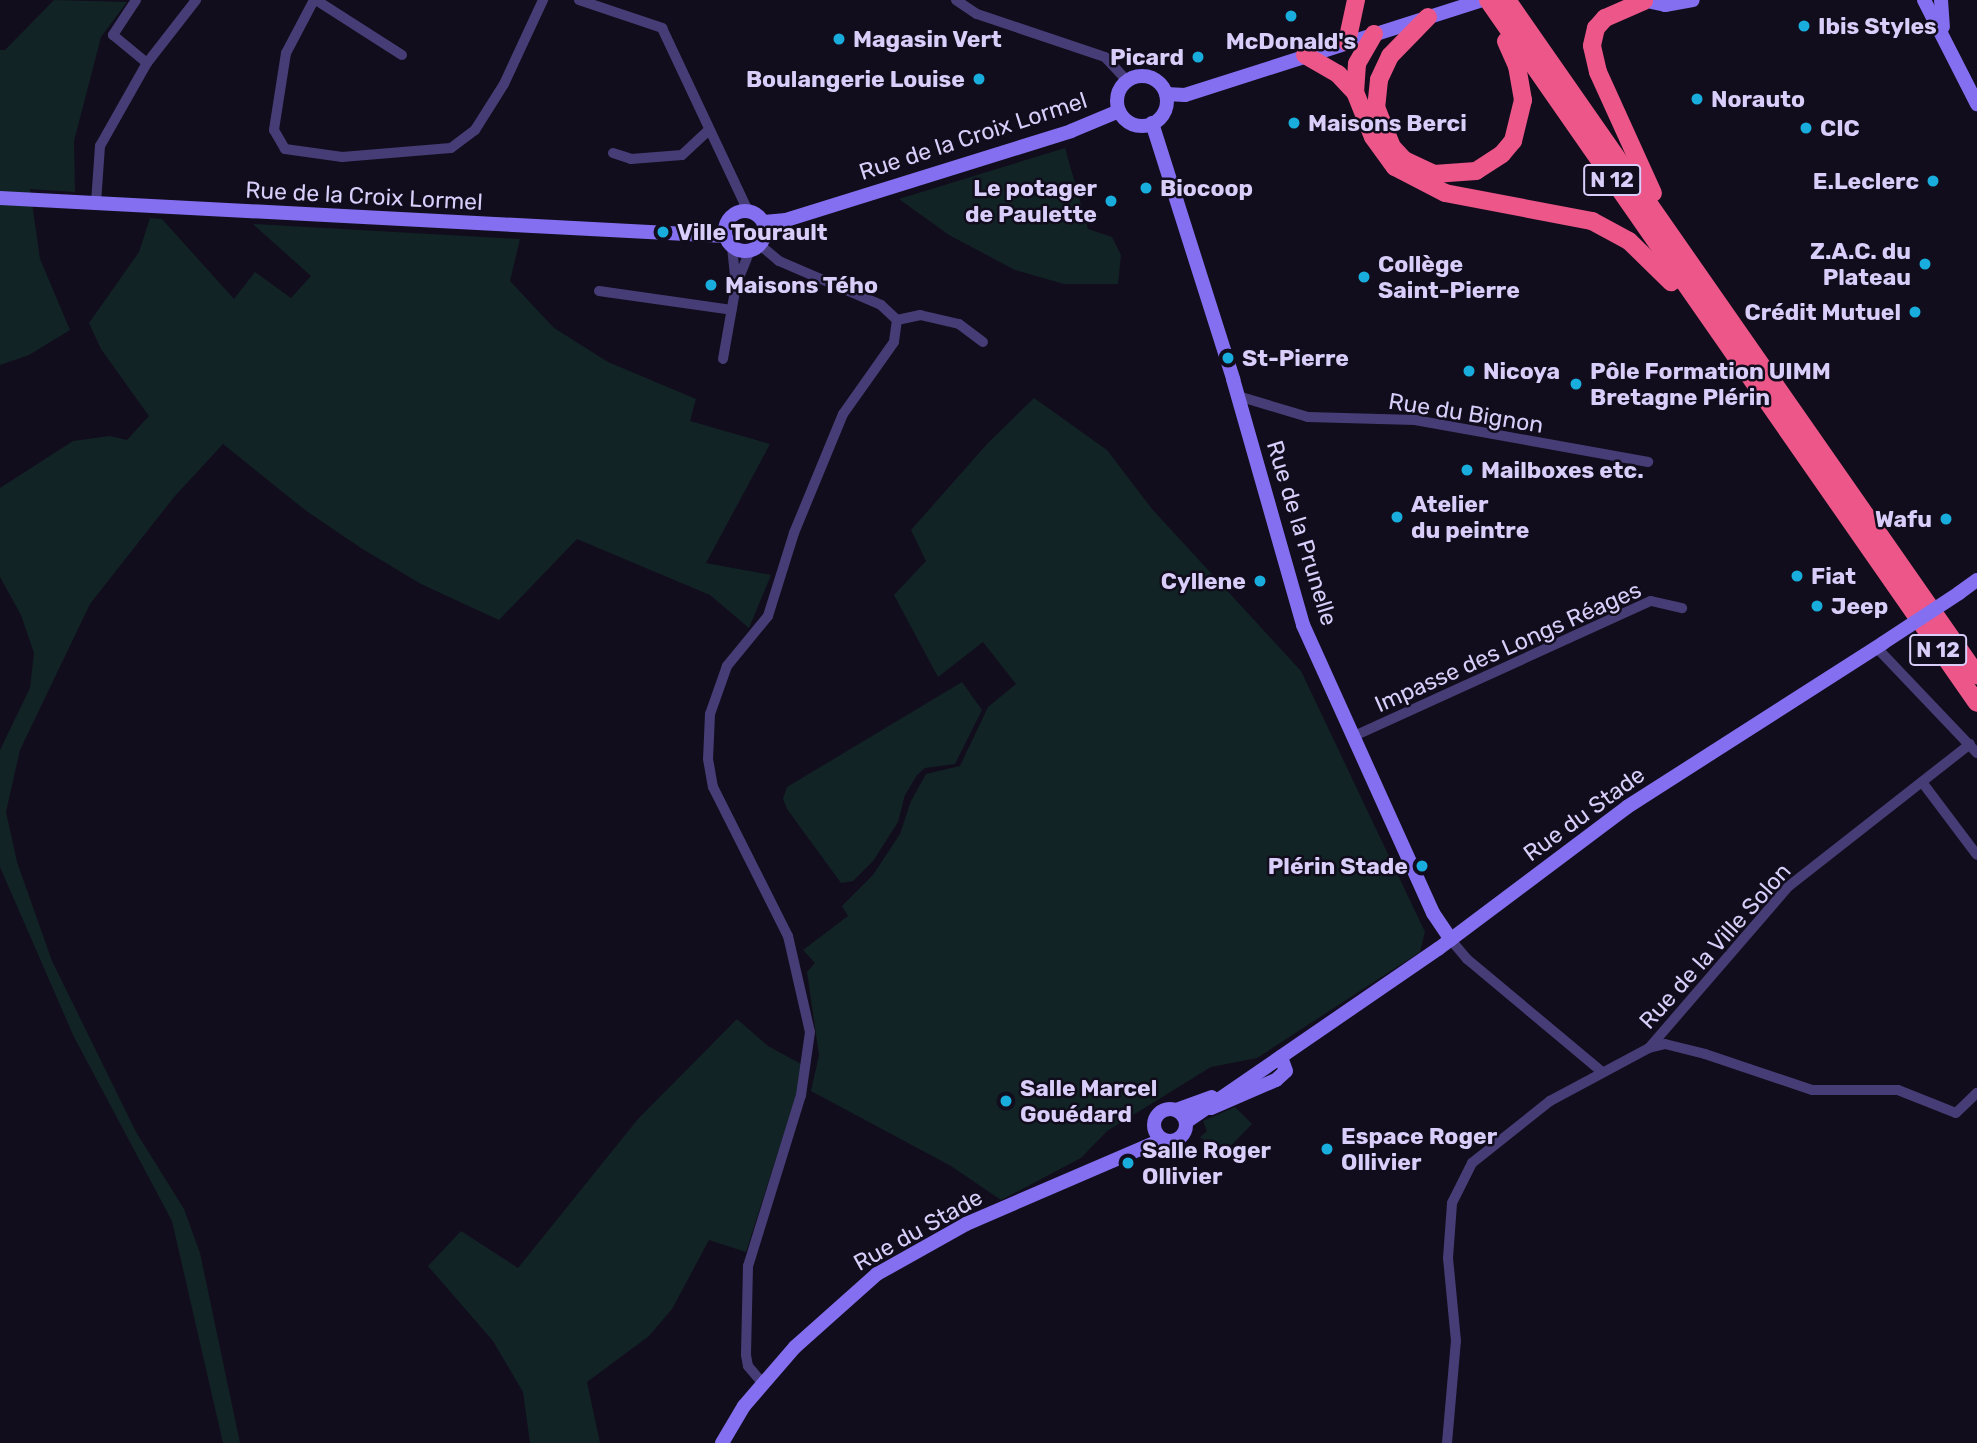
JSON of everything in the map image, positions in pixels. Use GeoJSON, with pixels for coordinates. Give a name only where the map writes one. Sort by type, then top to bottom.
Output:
{"type":"FeatureCollection","features":[{"type":"Feature","properties":{"kind":"highway"},"geometry":{"type":"LineString","coordinates":[[1347,42],[1356,0]]}},
{"type":"Feature","properties":{"kind":"highway","name":"N 12"},"geometry":{"type":"LineString","coordinates":[[1488,0],[1977,704]]}},
{"type":"Feature","properties":{"kind":"highway","name":"N 12"},"geometry":{"type":"LineString","coordinates":[[1507,0],[1977,675]]}},
{"type":"Feature","properties":{"kind":"highway"},"geometry":{"type":"LineString","coordinates":[[1643,1],[1605,18],[1596,28],[1592,46],[1598,72],[1667,229]]}},
{"type":"Feature","properties":{"kind":"highway"},"geometry":{"type":"LineString","coordinates":[[1437,14],[1390,56],[1379,80],[1376,107],[1383,134],[1404,160],[1449,176],[1489,164],[1507,148],[1519,128],[1522,84],[1502,20]]}},
{"type":"Feature","properties":{"kind":"highway"},"geometry":{"type":"LineString","coordinates":[[1355,92],[1357,64],[1374,34]]}},
{"type":"Feature","properties":{"kind":"highway"},"geometry":{"type":"LineString","coordinates":[[1305,55],[1338,74],[1355,92],[1382,153],[1409,177],[1445,193],[1572,216],[1611,230],[1646,254],[1722,340]]}},
{"type":"Feature","properties":{"kind":"street"},"geometry":{"type":"LineString","coordinates":[[136,0],[113,34],[147,63]]}},
{"type":"Feature","properties":{"kind":"street"},"geometry":{"type":"LineString","coordinates":[[96,203],[100,146],[147,63],[196,0]]}},
{"type":"Feature","properties":{"kind":"street"},"geometry":{"type":"LineString","coordinates":[[402,55],[315,0],[286,53],[274,130],[285,149],[342,157],[451,148],[475,130],[504,84],[544,0]]}},
{"type":"Feature","properties":{"kind":"street"},"geometry":{"type":"LineString","coordinates":[[579,0],[662,28],[748,211],[764,222],[765,234],[736,285],[723,359]]}},
{"type":"Feature","properties":{"kind":"street"},"geometry":{"type":"LineString","coordinates":[[956,0],[976,14],[1105,57],[1123,77],[1150,77],[1166,94],[1185,94],[1482,0]]}},
{"type":"Feature","properties":{"kind":"street"},"geometry":{"type":"LineString","coordinates":[[1643,1],[1665,5],[1693,0]]}},
{"type":"Feature","properties":{"kind":"street"},"geometry":{"type":"LineString","coordinates":[[1924,0],[1946,38],[1977,104]]}},
{"type":"Feature","properties":{"kind":"street"},"geometry":{"type":"LineString","coordinates":[[1941,0],[1946,38]]}},
{"type":"Feature","properties":{"kind":"street"},"geometry":{"type":"LineString","coordinates":[[1123,77],[1118,95],[1119,111],[1137,125],[1152,123],[1164,111],[1166,94]]}},
{"type":"Feature","properties":{"kind":"street","name":"Rue de la Croix Lormel"},"geometry":{"type":"LineString","coordinates":[[764,222],[786,220],[841,203],[1071,131],[1119,111]]}},
{"type":"Feature","properties":{"kind":"street","name":"Rue de la Prunelle"},"geometry":{"type":"LineString","coordinates":[[1152,123],[1238,396],[1303,625],[1433,914],[1451,940]]}},
{"type":"Feature","properties":{"kind":"street"},"geometry":{"type":"LineString","coordinates":[[613,153],[631,159],[682,155],[709,130]]}},
{"type":"Feature","properties":{"kind":"street","name":"Rue de la Croix Lormel"},"geometry":{"type":"LineString","coordinates":[[0,198],[728,242]]}},
{"type":"Feature","properties":{"kind":"street"},"geometry":{"type":"LineString","coordinates":[[736,285],[728,242],[730,218],[748,211]]}},
{"type":"Feature","properties":{"kind":"street"},"geometry":{"type":"LineString","coordinates":[[728,242],[755,248],[881,305],[897,320]]}},
{"type":"Feature","properties":{"kind":"street"},"geometry":{"type":"LineString","coordinates":[[599,291],[732,310]]}},
{"type":"Feature","properties":{"kind":"street"},"geometry":{"type":"LineString","coordinates":[[897,320],[920,315],[959,324],[983,342]]}},
{"type":"Feature","properties":{"kind":"street"},"geometry":{"type":"LineString","coordinates":[[763,1384],[748,1367],[746,1355],[748,1266],[801,1095],[810,1032],[799,975],[775,903],[713,787],[708,759],[710,714],[727,666],[768,616],[794,533],[843,414],[894,342],[897,320]]}},
{"type":"Feature","properties":{"kind":"street","name":"Rue du Bignon"},"geometry":{"type":"LineString","coordinates":[[1238,396],[1308,417],[1415,420],[1648,462]]}},
{"type":"Feature","properties":{"kind":"street","name":"Rue du Stade"},"geometry":{"type":"LineString","coordinates":[[1112,1158],[1153,1126],[1160,1112],[1176,1110],[1224,1093],[1283,1064],[1334,1023],[1451,940],[1627,807],[1977,580]]}},
{"type":"Feature","properties":{"kind":"street","name":"Impasse des Longs Réages"},"geometry":{"type":"LineString","coordinates":[[1352,737],[1651,601],[1682,608]]}},
{"type":"Feature","properties":{"kind":"street"},"geometry":{"type":"LineString","coordinates":[[1880,645],[1973,748]]}},
{"type":"Feature","properties":{"kind":"street","name":"Rue de la Ville Solon"},"geometry":{"type":"LineString","coordinates":[[1447,1443],[1456,1341],[1448,1258],[1452,1203],[1472,1163],[1549,1101],[1649,1048],[1789,886],[1922,782],[1973,748]]}},
{"type":"Feature","properties":{"kind":"street"},"geometry":{"type":"LineString","coordinates":[[1922,782],[1977,855]]}},
{"type":"Feature","properties":{"kind":"street"},"geometry":{"type":"LineString","coordinates":[[1451,940],[1466,959],[1602,1072]]}},
{"type":"Feature","properties":{"kind":"street"},"geometry":{"type":"LineString","coordinates":[[1649,1048],[1665,1044],[1705,1054],[1812,1090],[1898,1090],[1956,1113],[1977,1093]]}},
{"type":"Feature","properties":{"kind":"street"},"geometry":{"type":"LineString","coordinates":[[1203,1110],[1266,1085],[1283,1064]]}},
{"type":"Feature","properties":{"kind":"street","name":"Rue du Stade"},"geometry":{"type":"LineString","coordinates":[[722,1443],[763,1384],[834,1308],[877,1274],[966,1224],[1112,1158],[1161,1140],[1177,1140],[1186,1122],[1224,1093]]}},
{"type":"Feature","properties":{"kind":"street"},"geometry":{"type":"LineString","coordinates":[[1176,1110],[1186,1122]]}},
{"type":"Feature","properties":{"kind":"street"},"geometry":{"type":"LineString","coordinates":[[1153,1126],[1161,1140]]}},
{"type":"Feature","properties":{"kind":"shaded area"},"geometry":{"type":"Polygon","coordinates":[[[54,0],[127,2],[101,37],[74,141],[75,192],[30,189],[40,259],[70,330],[29,355],[0,365],[0,50],[5,50],[54,0]]]}},
{"type":"Feature","properties":{"kind":"shaded area"},"geometry":{"type":"Polygon","coordinates":[[[1065,148],[1088,229],[1112,237],[1121,255],[1118,284],[1064,284],[1015,270],[949,235],[899,199],[1065,148]]]}},
{"type":"Feature","properties":{"kind":"shaded area"},"geometry":{"type":"Polygon","coordinates":[[[150,218],[162,219],[234,299],[255,272],[291,298],[311,276],[253,224],[520,239],[510,281],[554,328],[608,362],[696,399],[690,421],[770,444],[706,563],[771,575],[749,628],[710,595],[577,539],[499,620],[421,584],[361,548],[305,510],[223,444],[174,497],[90,604],[20,750],[6,812],[17,862],[52,961],[136,1132],[184,1209],[200,1253],[240,1443],[223,1443],[172,1221],[74,1037],[0,867],[0,750],[30,688],[34,653],[21,615],[0,577],[0,488],[73,441],[110,436],[127,440],[149,416],[101,349],[89,323],[139,252],[150,218]]]}},
{"type":"Feature","properties":{"kind":"shaded area"},"geometry":{"type":"Polygon","coordinates":[[[1034,398],[1107,450],[1152,509],[1301,671],[1425,932],[1420,952],[1257,1058],[1211,1067],[1107,1131],[1081,1158],[1001,1200],[951,1166],[811,1091],[819,1055],[807,972],[815,963],[803,950],[848,916],[842,906],[873,875],[900,834],[911,801],[926,774],[960,766],[988,707],[1016,684],[983,642],[938,677],[894,595],[926,561],[911,530],[988,443],[1034,398]]]}},
{"type":"Feature","properties":{"kind":"shaded area"},"geometry":{"type":"Polygon","coordinates":[[[962,682],[982,710],[955,764],[925,768],[917,775],[905,795],[898,822],[873,861],[853,881],[841,883],[787,809],[783,799],[787,787],[962,682]]]}},
{"type":"Feature","properties":{"kind":"shaded area"},"geometry":{"type":"Polygon","coordinates":[[[737,1019],[768,1046],[801,1064],[799,1086],[746,1252],[709,1240],[672,1309],[649,1336],[587,1382],[600,1443],[530,1443],[523,1392],[493,1341],[428,1266],[461,1231],[518,1268],[638,1119],[737,1019]]]}},
{"type":"Feature","properties":{"kind":"shaded area"},"geometry":{"type":"Polygon","coordinates":[[[1235,1107],[1252,1124],[1221,1156],[1200,1137],[1207,1131],[1203,1121],[1235,1107]]]}},
{"type":"Feature","properties":{"kind":"place","name":"McDonald's"},"geometry":{"type":"Point","coordinates":[1291,16]}},
{"type":"Feature","properties":{"kind":"place","name":"Ibis Styles"},"geometry":{"type":"Point","coordinates":[1804,26]}},
{"type":"Feature","properties":{"kind":"place","name":"Magasin Vert"},"geometry":{"type":"Point","coordinates":[839,39]}},
{"type":"Feature","properties":{"kind":"place","name":"Picard"},"geometry":{"type":"Point","coordinates":[1198,57]}},
{"type":"Feature","properties":{"kind":"place","name":"Boulangerie Louise"},"geometry":{"type":"Point","coordinates":[979,79]}},
{"type":"Feature","properties":{"kind":"place","name":"Norauto"},"geometry":{"type":"Point","coordinates":[1697,99]}},
{"type":"Feature","properties":{"kind":"place","name":"Maisons Berci"},"geometry":{"type":"Point","coordinates":[1294,123]}},
{"type":"Feature","properties":{"kind":"place","name":"CIC"},"geometry":{"type":"Point","coordinates":[1806,128]}},
{"type":"Feature","properties":{"kind":"place","name":"E.Leclerc"},"geometry":{"type":"Point","coordinates":[1933,181]}},
{"type":"Feature","properties":{"kind":"place","name":"Biocoop"},"geometry":{"type":"Point","coordinates":[1146,188]}},
{"type":"Feature","properties":{"kind":"place","name":"Le potager de Paulette"},"geometry":{"type":"Point","coordinates":[1111,201]}},
{"type":"Feature","properties":{"kind":"place","name":"Ville Tourault"},"geometry":{"type":"Point","coordinates":[663,232]}},
{"type":"Feature","properties":{"kind":"place","name":"Z.A.C. du Plateau"},"geometry":{"type":"Point","coordinates":[1925,264]}},
{"type":"Feature","properties":{"kind":"place","name":"Collège Saint-Pierre"},"geometry":{"type":"Point","coordinates":[1364,277]}},
{"type":"Feature","properties":{"kind":"place","name":"Maisons Tého"},"geometry":{"type":"Point","coordinates":[711,285]}},
{"type":"Feature","properties":{"kind":"place","name":"Crédit Mutuel"},"geometry":{"type":"Point","coordinates":[1915,312]}},
{"type":"Feature","properties":{"kind":"place","name":"St-Pierre"},"geometry":{"type":"Point","coordinates":[1228,358]}},
{"type":"Feature","properties":{"kind":"place","name":"Nicoya"},"geometry":{"type":"Point","coordinates":[1469,371]}},
{"type":"Feature","properties":{"kind":"place","name":"Pôle Formation UIMM Bretagne Plérin"},"geometry":{"type":"Point","coordinates":[1576,384]}},
{"type":"Feature","properties":{"kind":"place","name":"Mailboxes etc."},"geometry":{"type":"Point","coordinates":[1467,470]}},
{"type":"Feature","properties":{"kind":"place","name":"Atelier du peintre"},"geometry":{"type":"Point","coordinates":[1397,517]}},
{"type":"Feature","properties":{"kind":"place","name":"Wafu"},"geometry":{"type":"Point","coordinates":[1946,519]}},
{"type":"Feature","properties":{"kind":"place","name":"Fiat"},"geometry":{"type":"Point","coordinates":[1797,576]}},
{"type":"Feature","properties":{"kind":"place","name":"Cyllene"},"geometry":{"type":"Point","coordinates":[1260,581]}},
{"type":"Feature","properties":{"kind":"place","name":"Jeep"},"geometry":{"type":"Point","coordinates":[1817,606]}},
{"type":"Feature","properties":{"kind":"place","name":"Plérin Stade"},"geometry":{"type":"Point","coordinates":[1422,866]}},
{"type":"Feature","properties":{"kind":"place","name":"Salle Marcel Gouédard"},"geometry":{"type":"Point","coordinates":[1006,1101]}},
{"type":"Feature","properties":{"kind":"place","name":"Espace Roger Ollivier"},"geometry":{"type":"Point","coordinates":[1327,1149]}},
{"type":"Feature","properties":{"kind":"place","name":"Salle Roger Ollivier"},"geometry":{"type":"Point","coordinates":[1128,1163]}}]}
